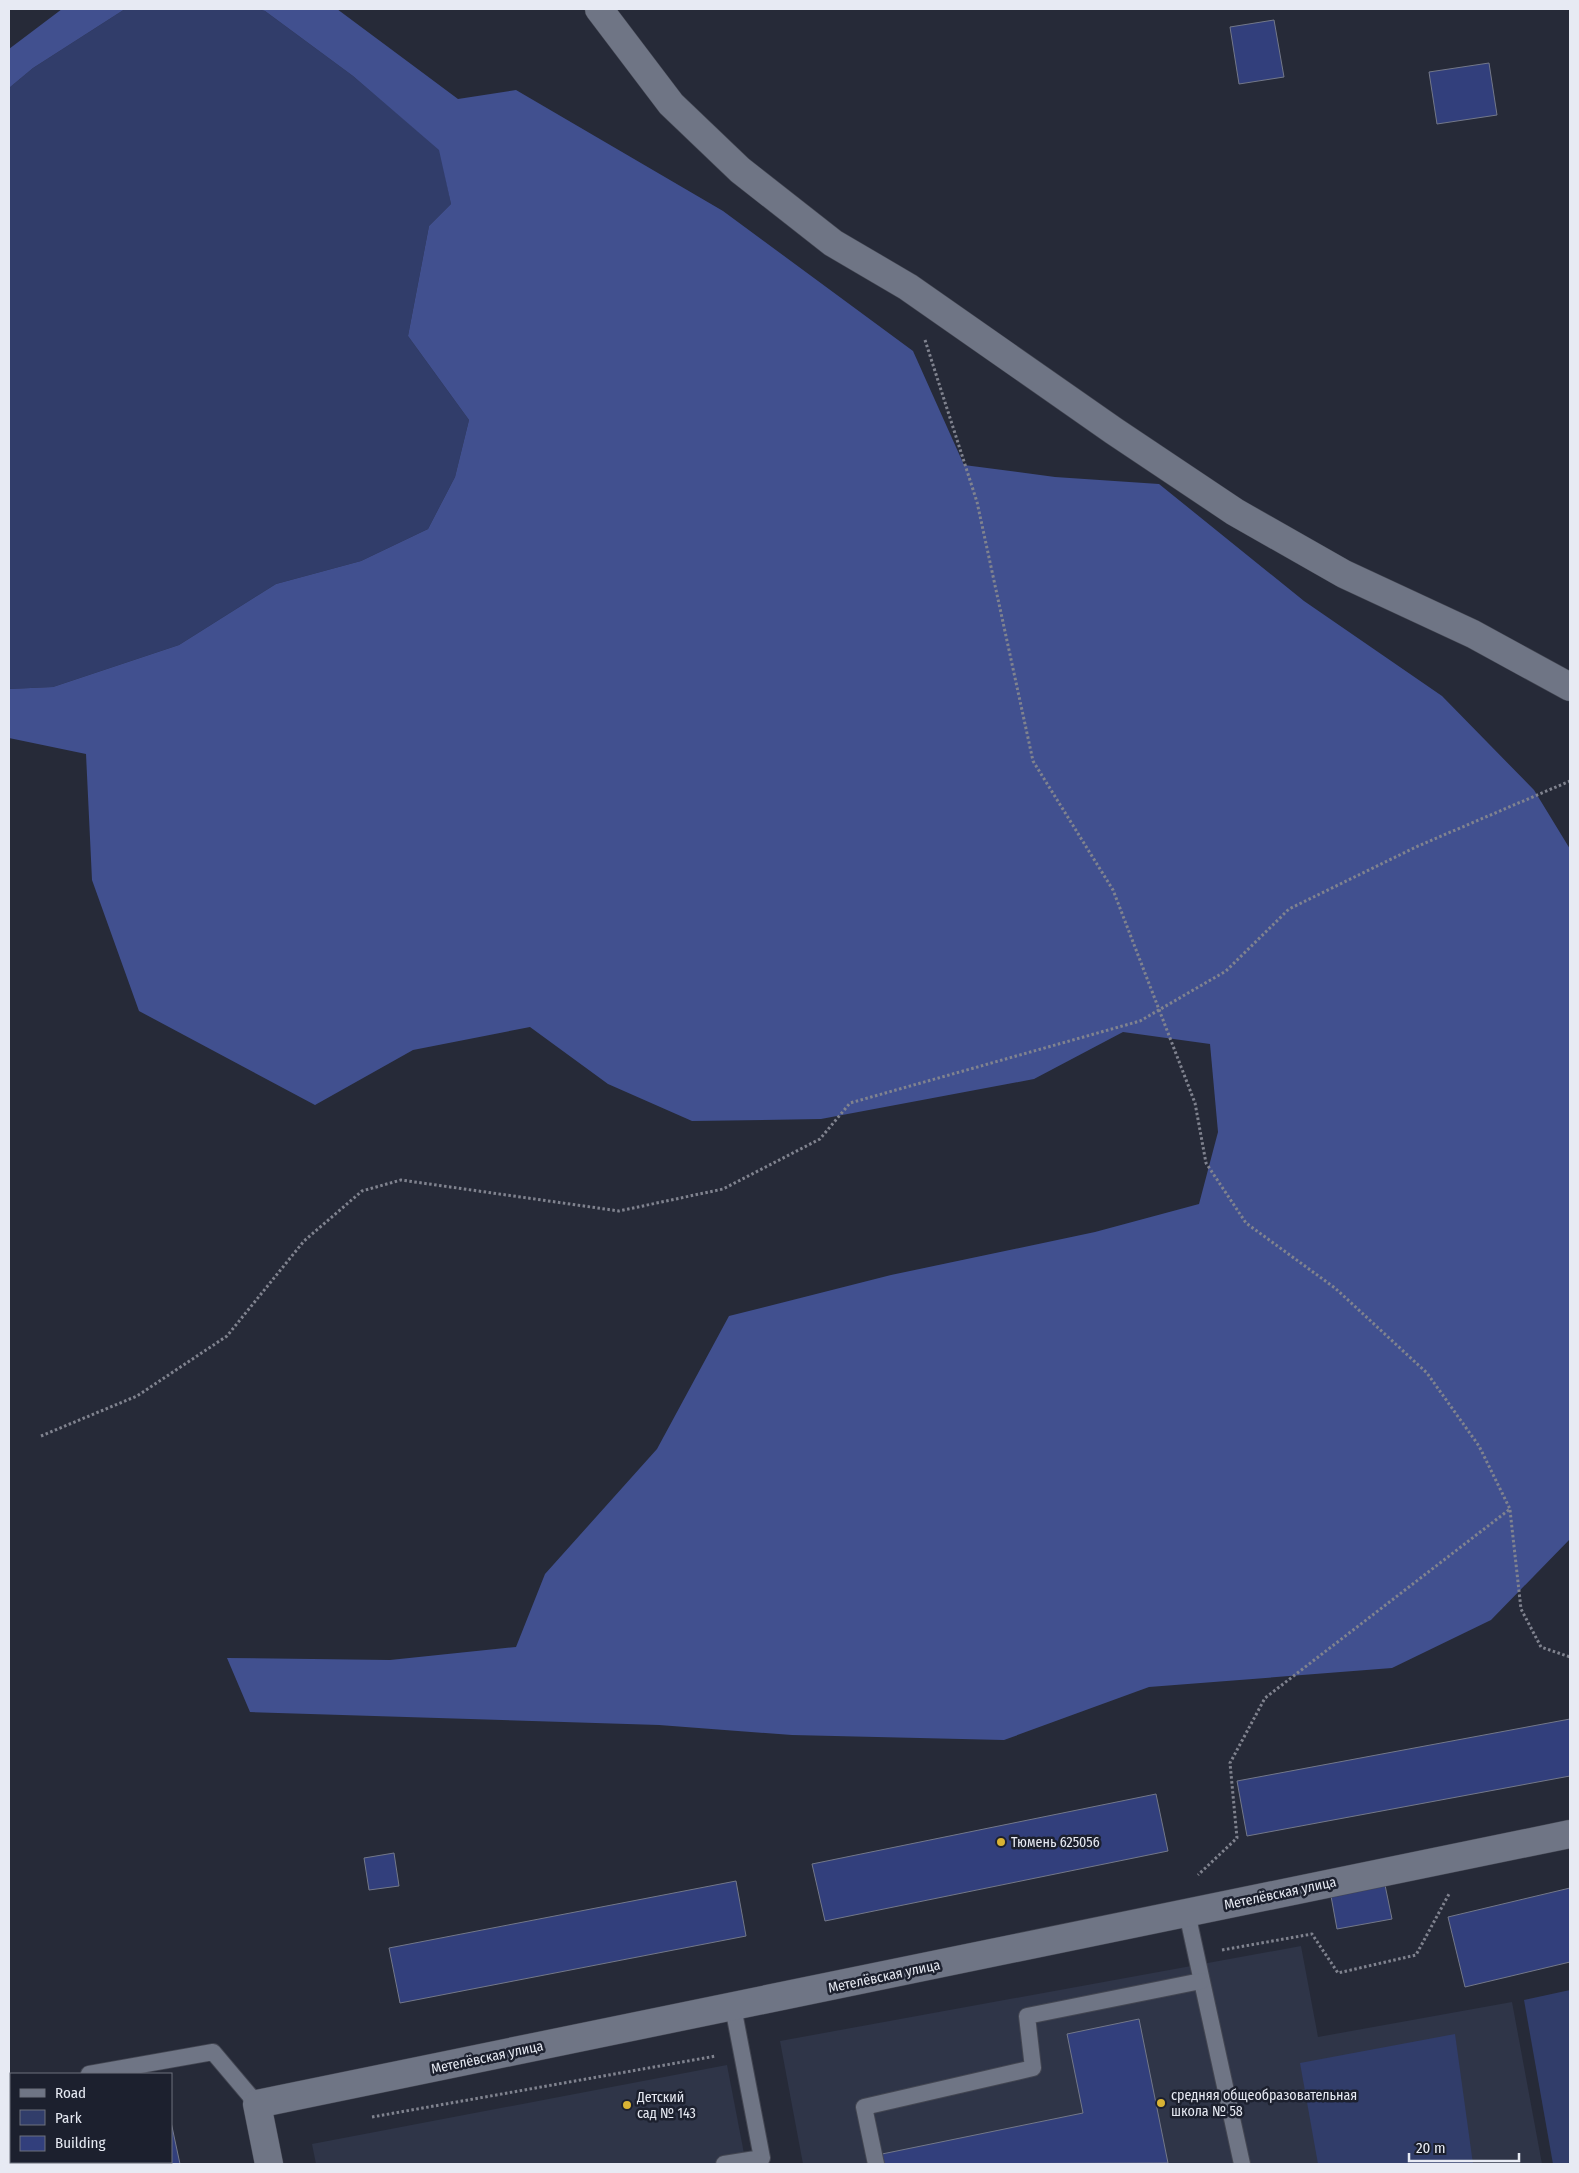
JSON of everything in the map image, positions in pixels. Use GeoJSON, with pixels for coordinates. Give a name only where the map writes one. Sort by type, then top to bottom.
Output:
{"type":"FeatureCollection","features":[{"type":"Feature","properties":{"kind":"street"},"geometry":{"type":"LineString","coordinates":[[599,9],[671,104],[740,170],[833,243],[908,287],[1114,431],[1235,512],[1344,574],[1473,634],[1570,687]]}},
{"type":"Feature","properties":{"kind":"street","name":"Метелёвская улица"},"geometry":{"type":"LineString","coordinates":[[257,2104],[1570,1834]]}},
{"type":"Feature","properties":{"kind":"street"},"geometry":{"type":"LineString","coordinates":[[257,2104],[269,2164]]}},
{"type":"Feature","properties":{"kind":"lane"},"geometry":{"type":"LineString","coordinates":[[1187,1913],[1242,2164]]}},
{"type":"Feature","properties":{"kind":"lane"},"geometry":{"type":"LineString","coordinates":[[876,2164],[864,2107],[1032,2068],[1027,2016],[1201,1981]]}},
{"type":"Feature","properties":{"kind":"lane"},"geometry":{"type":"LineString","coordinates":[[727,2164],[762,2158],[733,2007]]}},
{"type":"Feature","properties":{"kind":"lane"},"geometry":{"type":"LineString","coordinates":[[95,2073],[213,2052],[257,2104]]}},
{"type":"Feature","properties":{"kind":"path"},"geometry":{"type":"LineString","coordinates":[[908,287],[977,502],[1033,761],[1113,890],[1195,1103],[1206,1164],[1246,1223],[1335,1288],[1426,1373],[1479,1446],[1510,1509],[1521,1609],[1541,1647],[1570,1657]]}},
{"type":"Feature","properties":{"kind":"path"},"geometry":{"type":"LineString","coordinates":[[41,1436],[137,1396],[227,1336],[304,1241],[362,1191],[401,1180],[619,1211],[723,1190],[820,1139],[850,1103],[1140,1021],[1226,971],[1289,909],[1418,846],[1570,781]]}},
{"type":"Feature","properties":{"kind":"path"},"geometry":{"type":"LineString","coordinates":[[1198,1876],[1237,1838],[1230,1764],[1265,1698],[1510,1509]]}},
{"type":"Feature","properties":{"kind":"path"},"geometry":{"type":"LineString","coordinates":[[1216,1952],[1312,1934],[1338,1973],[1416,1955],[1451,1888]]}},
{"type":"Feature","properties":{"kind":"path"},"geometry":{"type":"LineString","coordinates":[[365,2118],[741,2051]]}},
{"type":"Feature","properties":{"kind":"shaded area"},"geometry":{"type":"Polygon","coordinates":[[[62,9],[125,9],[33,68],[9,88],[9,49],[62,9]]]}},
{"type":"Feature","properties":{"kind":"shaded area"},"geometry":{"type":"Polygon","coordinates":[[[258,9],[337,9],[458,99],[516,90],[723,211],[913,351],[964,465],[1055,477],[1159,484],[1304,601],[1442,696],[1534,790],[1570,849],[1570,1539],[1491,1620],[1392,1668],[1149,1687],[1004,1740],[792,1735],[659,1725],[250,1712],[227,1658],[390,1660],[516,1647],[545,1574],[657,1449],[729,1316],[891,1275],[1095,1232],[1199,1204],[1218,1132],[1210,1044],[1123,1032],[1034,1079],[821,1119],[692,1121],[608,1084],[530,1027],[413,1050],[315,1105],[139,1011],[92,880],[86,754],[9,738],[9,689],[53,687],[179,645],[276,584],[361,561],[428,529],[455,477],[469,420],[408,336],[429,226],[451,204],[439,150],[353,76],[265,11],[258,9]]]}},
{"type":"Feature","properties":{"kind":"shaded area","name":"средняя общеобразовательная школа № 58"},"geometry":{"type":"Polygon","coordinates":[[[1301,1946],[1318,2037],[1512,2002],[1542,2164],[803,2164],[780,2041],[1301,1946]]]}},
{"type":"Feature","properties":{"kind":"shaded area","name":"Детский сад № 143"},"geometry":{"type":"Polygon","coordinates":[[[727,2065],[746,2164],[316,2164],[312,2144],[727,2065]]]}},
{"type":"Feature","properties":{"kind":"green space"},"geometry":{"type":"Polygon","coordinates":[[[125,9],[258,9],[265,11],[353,76],[440,150],[451,204],[429,226],[408,336],[469,420],[455,477],[428,529],[361,561],[276,584],[179,645],[53,687],[9,689],[9,88],[33,68],[125,9]]]}},
{"type":"Feature","properties":{"kind":"green space"},"geometry":{"type":"Polygon","coordinates":[[[1570,1990],[1570,2164],[1553,2164],[1524,2000],[1570,1990]]]}},
{"type":"Feature","properties":{"kind":"green space"},"geometry":{"type":"Polygon","coordinates":[[[1455,2034],[1473,2164],[1318,2164],[1300,2063],[1455,2034]]]}},
{"type":"Feature","properties":{"kind":"building"},"geometry":{"type":"Polygon","coordinates":[[[1274,20],[1284,77],[1239,84],[1230,27],[1274,20]]]}},
{"type":"Feature","properties":{"kind":"building"},"geometry":{"type":"Polygon","coordinates":[[[1489,63],[1497,115],[1437,124],[1429,72],[1489,63]]]}},
{"type":"Feature","properties":{"kind":"building"},"geometry":{"type":"Polygon","coordinates":[[[1570,1719],[1570,1776],[1247,1836],[1237,1781],[1570,1719]]]}},
{"type":"Feature","properties":{"kind":"building"},"geometry":{"type":"Polygon","coordinates":[[[1156,1794],[1168,1851],[825,1921],[812,1864],[1156,1794]]]}},
{"type":"Feature","properties":{"kind":"building"},"geometry":{"type":"Polygon","coordinates":[[[394,1853],[399,1886],[369,1890],[364,1858],[394,1853]]]}},
{"type":"Feature","properties":{"kind":"building"},"geometry":{"type":"Polygon","coordinates":[[[736,1881],[746,1936],[400,2003],[389,1948],[736,1881]]]}},
{"type":"Feature","properties":{"kind":"building"},"geometry":{"type":"Polygon","coordinates":[[[1385,1885],[1392,1919],[1337,1929],[1331,1896],[1385,1885]]]}},
{"type":"Feature","properties":{"kind":"building"},"geometry":{"type":"Polygon","coordinates":[[[1570,1888],[1570,1962],[1465,1987],[1448,1917],[1570,1888]]]}},
{"type":"Feature","properties":{"kind":"building","name":"средняя общеобразовательная школа № 58"},"geometry":{"type":"Polygon","coordinates":[[[1139,2019],[1168,2163],[884,2164],[882,2154],[1083,2113],[1067,2034],[1139,2019]]]}},
{"type":"Feature","properties":{"kind":"building"},"geometry":{"type":"Polygon","coordinates":[[[172,2127],[180,2164],[9,2164],[9,2146],[10,2163],[172,2163],[172,2127]]]}},
{"type":"Feature","properties":{"kind":"place","name":"Тюмень 625056"},"geometry":{"type":"Point","coordinates":[1001,1842]}},
{"type":"Feature","properties":{"kind":"place","name":"средняя общеобразовательная школа № 58"},"geometry":{"type":"Point","coordinates":[1161,2103]}},
{"type":"Feature","properties":{"kind":"place","name":"Детский сад № 143"},"geometry":{"type":"Point","coordinates":[627,2105]}}]}
